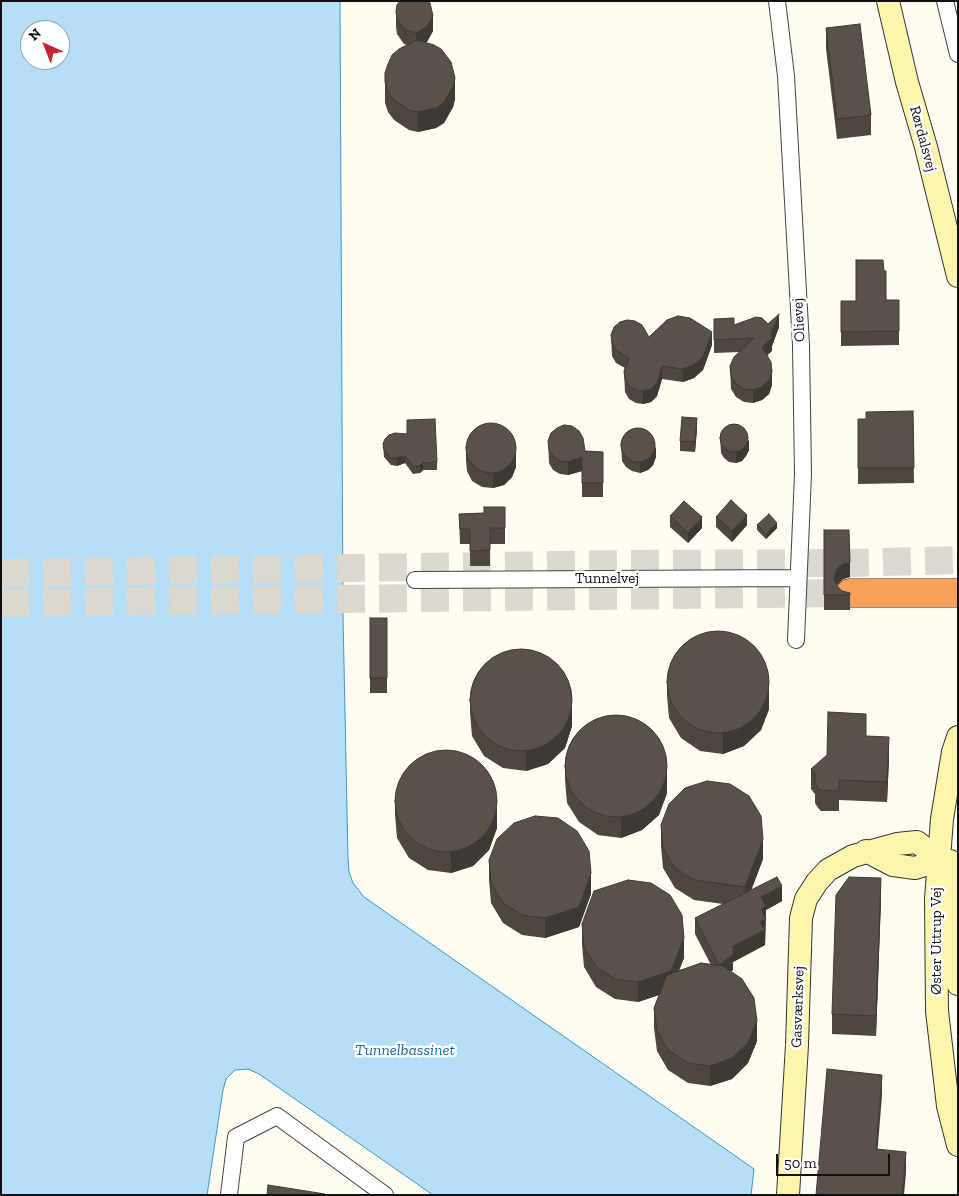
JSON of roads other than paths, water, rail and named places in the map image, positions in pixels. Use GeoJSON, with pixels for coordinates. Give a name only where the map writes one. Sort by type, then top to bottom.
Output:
{"type":"FeatureCollection","features":[{"type":"Feature","properties":{"kind":"highway"},"geometry":{"type":"LineString","coordinates":[[850,593],[958,593]]}},
{"type":"Feature","properties":{"kind":"street","name":"Olievej"},"geometry":{"type":"LineString","coordinates":[[777,1],[786,76],[801,344],[803,474],[796,640]]}},
{"type":"Feature","properties":{"kind":"street","name":"Rørdalsvej"},"geometry":{"type":"LineString","coordinates":[[888,1],[907,82],[957,266]]}},
{"type":"Feature","properties":{"kind":"street"},"geometry":{"type":"LineString","coordinates":[[945,1],[958,54]]}},
{"type":"Feature","properties":{"kind":"street","name":"Tunnelvej"},"geometry":{"type":"LineString","coordinates":[[415,580],[798,578]]}},
{"type":"Feature","properties":{"kind":"street","name":"Øster Uttrup Vej"},"geometry":{"type":"LineString","coordinates":[[958,736],[953,752],[942,819],[949,861],[936,899],[937,1012],[948,1106],[958,1145]]}},
{"type":"Feature","properties":{"kind":"street","name":"Gasværksvej"},"geometry":{"type":"LineString","coordinates":[[788,1195],[797,1045],[801,918],[806,899],[817,882],[828,870],[841,862],[866,851],[897,844],[917,842],[949,861],[957,874],[952,967],[958,984]]}},
{"type":"Feature","properties":{"kind":"street"},"geometry":{"type":"LineString","coordinates":[[229,1195],[236,1137],[277,1116],[385,1195]]}},
{"type":"Feature","properties":{"kind":"water","name":"Tunnelbassinet"},"geometry":{"type":"Polygon","coordinates":[[[1,1],[340,1],[343,616],[349,872],[353,883],[364,897],[754,1169],[751,1195],[433,1195],[259,1074],[248,1069],[235,1070],[226,1079],[207,1195],[1,1195],[1,1]]]}},
{"type":"Feature","properties":{"kind":"tunnel"},"geometry":{"type":"LineString","coordinates":[[1,573],[629,564],[850,563],[958,560]]}},
{"type":"Feature","properties":{"kind":"tunnel"},"geometry":{"type":"LineString","coordinates":[[1,603],[850,593]]}}]}
